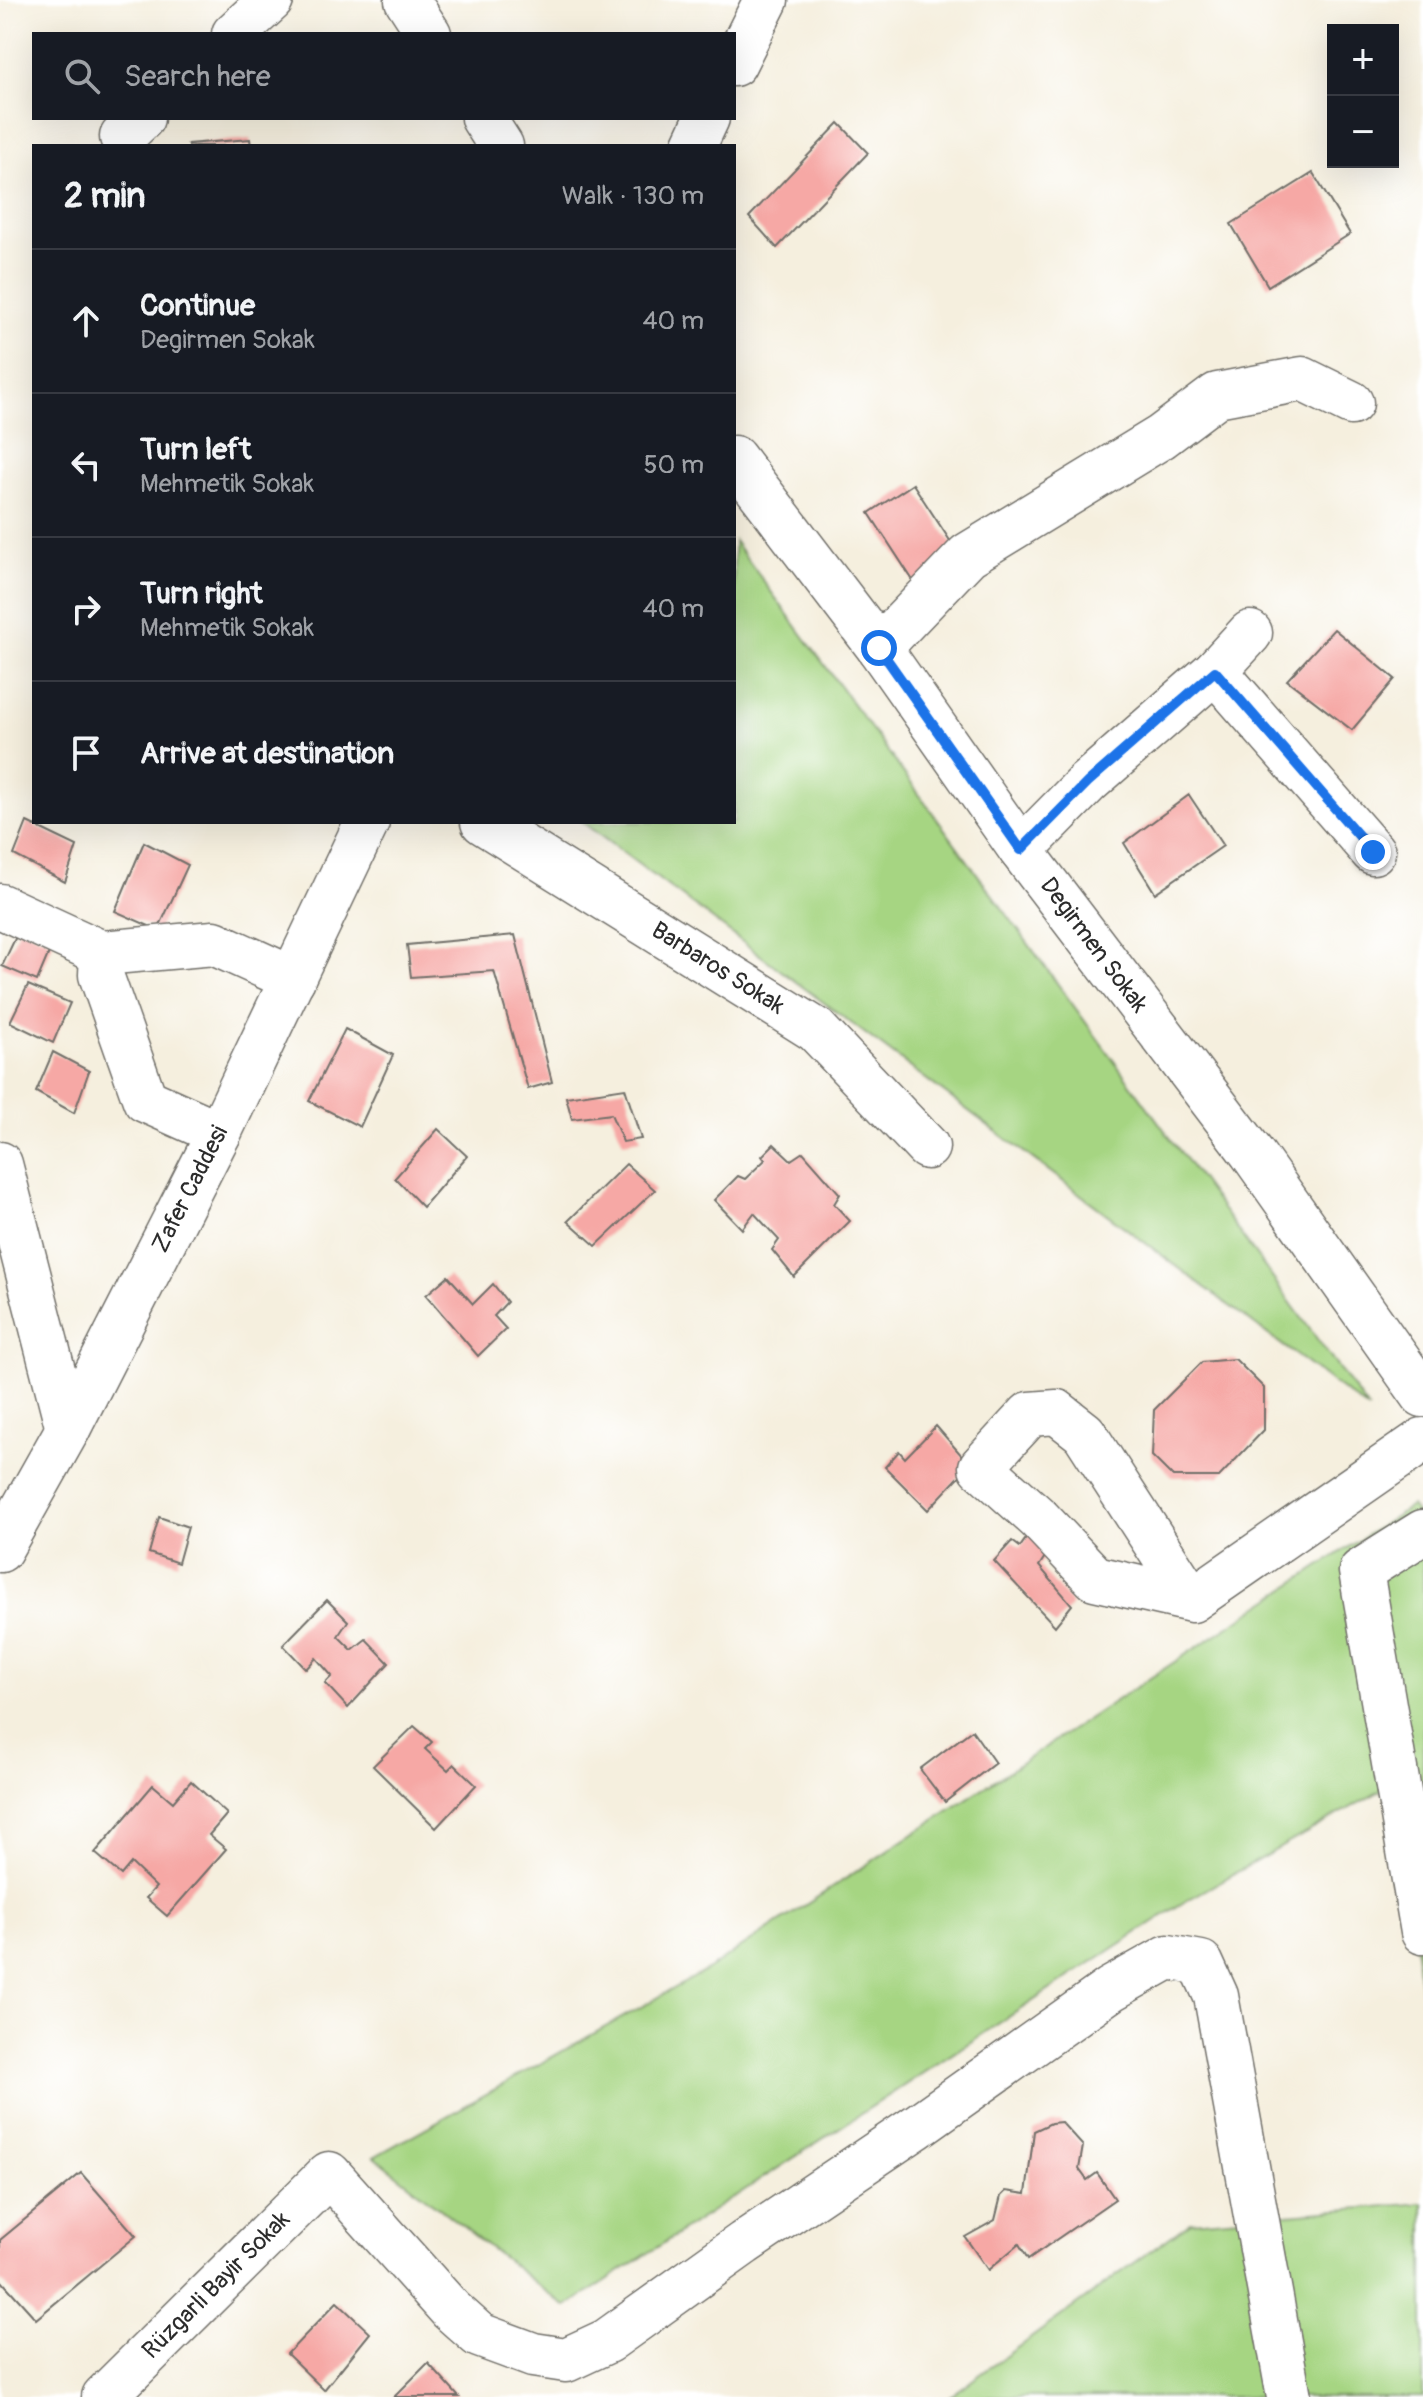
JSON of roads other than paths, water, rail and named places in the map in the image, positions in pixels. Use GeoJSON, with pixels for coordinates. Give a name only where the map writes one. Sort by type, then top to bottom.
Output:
{"type":"FeatureCollection","features":[{"type":"Feature","properties":{"kind":"street"},"geometry":{"type":"LineString","coordinates":[[236,32],[271,0]]}},
{"type":"Feature","properties":{"kind":"street"},"geometry":{"type":"LineString","coordinates":[[407,0],[428,32]]}},
{"type":"Feature","properties":{"kind":"street"},"geometry":{"type":"LineString","coordinates":[[736,60],[766,0]]}},
{"type":"Feature","properties":{"kind":"street"},"geometry":{"type":"LineString","coordinates":[[484,120],[500,144]]}},
{"type":"Feature","properties":{"kind":"street"},"geometry":{"type":"LineString","coordinates":[[695,144],[706,120]]}},
{"type":"Feature","properties":{"kind":"street"},"geometry":{"type":"LineString","coordinates":[[879,648],[968,555],[1161,437],[1217,395],[1302,379],[1351,403]]}},
{"type":"Feature","properties":{"kind":"street","name":"Degirmen Sokak"},"geometry":{"type":"LineString","coordinates":[[736,461],[879,648],[1021,850],[1252,1153],[1423,1395]]}},
{"type":"Feature","properties":{"kind":"street"},"geometry":{"type":"LineString","coordinates":[[1021,850],[1088,782],[1215,671],[1250,633]]}},
{"type":"Feature","properties":{"kind":"street"},"geometry":{"type":"LineString","coordinates":[[1215,671],[1373,852]]}},
{"type":"Feature","properties":{"kind":"street","name":"Zafer Caddesi"},"geometry":{"type":"LineString","coordinates":[[2,1542],[68,1429],[219,1133],[366,824]]}},
{"type":"Feature","properties":{"kind":"street","name":"Barbaros Sokak"},"geometry":{"type":"LineString","coordinates":[[486,824],[816,1030],[927,1147]]}},
{"type":"Feature","properties":{"kind":"street"},"geometry":{"type":"LineString","coordinates":[[0,906],[102,953],[214,943],[293,979]]}},
{"type":"Feature","properties":{"kind":"street"},"geometry":{"type":"LineString","coordinates":[[102,953],[101,975],[145,1100],[219,1133]]}},
{"type":"Feature","properties":{"kind":"street"},"geometry":{"type":"LineString","coordinates":[[0,1164],[68,1429]]}},
{"type":"Feature","properties":{"kind":"street"},"geometry":{"type":"LineString","coordinates":[[1192,1600],[1084,1433],[1057,1412],[1030,1414],[981,1467],[1039,1519],[1095,1578],[1192,1600],[1423,1440]]}},
{"type":"Feature","properties":{"kind":"street"},"geometry":{"type":"LineString","coordinates":[[1423,1532],[1361,1571],[1423,1932]]}},
{"type":"Feature","properties":{"kind":"street","name":"Rüzgarli Bayir Sokak"},"geometry":{"type":"LineString","coordinates":[[104,2397],[329,2174],[451,2310],[479,2335],[533,2355],[566,2360],[607,2341],[1133,1975],[1168,1957],[1201,1963],[1216,1996],[1289,2397]]}}]}
